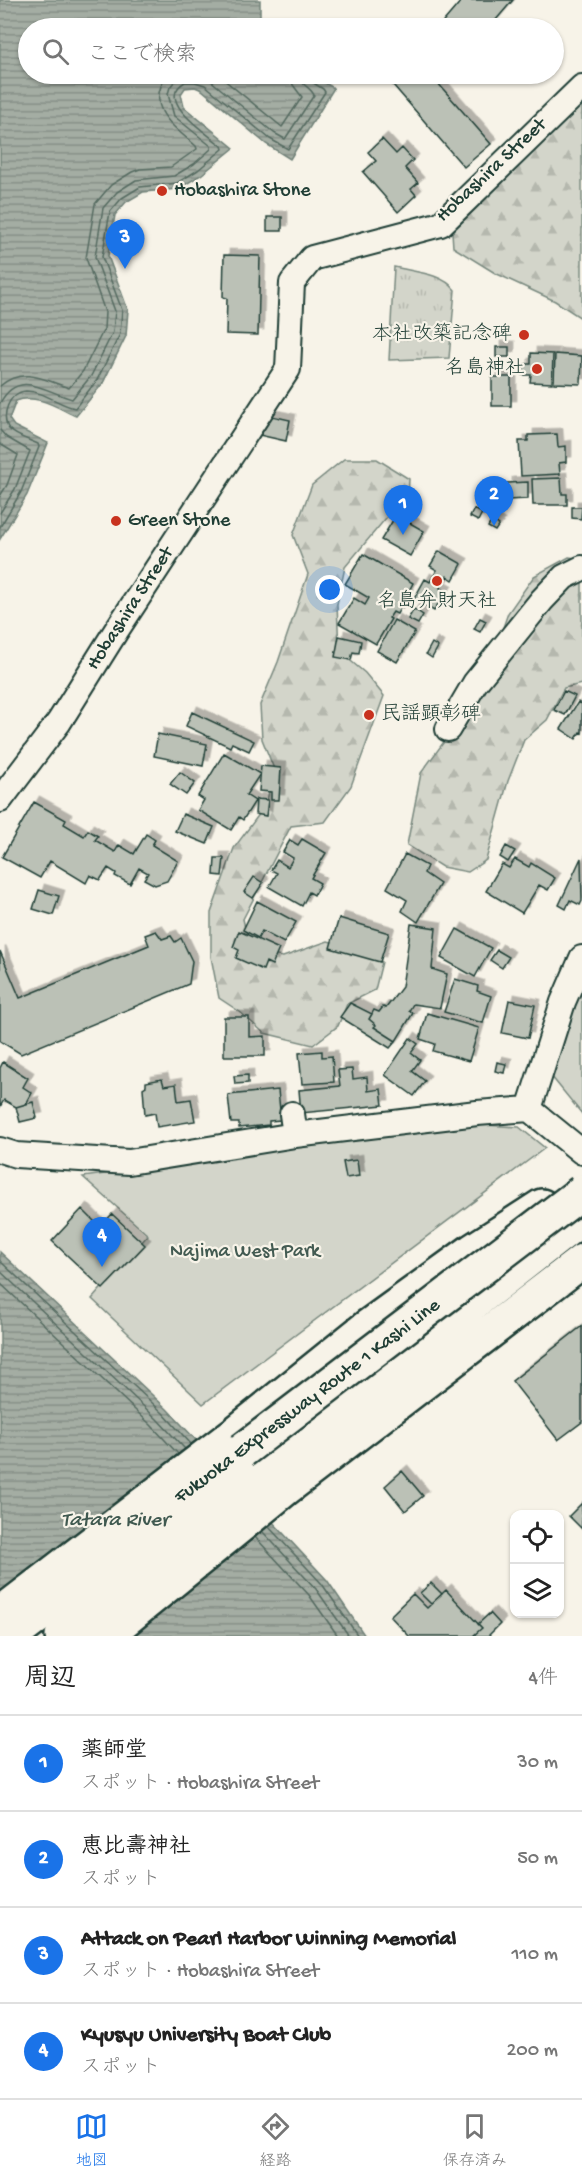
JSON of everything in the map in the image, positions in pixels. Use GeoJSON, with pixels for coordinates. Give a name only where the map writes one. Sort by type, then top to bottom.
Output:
{"type":"FeatureCollection","features":[{"type":"Feature","properties":{"kind":"main road"},"geometry":{"type":"LineString","coordinates":[[105,1636],[262,1463],[367,1327],[472,1251],[567,1196],[582,1179]]}},
{"type":"Feature","properties":{"kind":"main road","name":"Fukuoka Expressway Route 1 Kashi Line"},"geometry":{"type":"LineString","coordinates":[[7,1636],[567,1196]]}},
{"type":"Feature","properties":{"kind":"main road","name":"Fukuoka Expressway Route 1 Kashi Line"},"geometry":{"type":"LineString","coordinates":[[62,1636],[261,1469],[582,1218]]}},
{"type":"Feature","properties":{"kind":"main road"},"geometry":{"type":"LineString","coordinates":[[12,1636],[262,1463],[582,1258]]}},
{"type":"Feature","properties":{"kind":"main road"},"geometry":{"type":"LineString","coordinates":[[0,1614],[262,1463]]}},
{"type":"Feature","properties":{"kind":"main road"},"geometry":{"type":"LineString","coordinates":[[80,1636],[262,1463]]}},
{"type":"Feature","properties":{"kind":"street","name":"Hobashira Street"},"geometry":{"type":"LineString","coordinates":[[0,800],[59,722],[288,369],[292,283],[312,258],[441,224],[582,87]]}},
{"type":"Feature","properties":{"kind":"street"},"geometry":{"type":"LineString","coordinates":[[448,729],[475,683],[542,600],[564,577],[582,568]]}},
{"type":"Feature","properties":{"kind":"street"},"geometry":{"type":"LineString","coordinates":[[529,1110],[563,1002],[582,958]]}},
{"type":"Feature","properties":{"kind":"street"},"geometry":{"type":"LineString","coordinates":[[0,1150],[16,1155],[129,1162],[294,1125],[529,1110],[582,1152]]}},
{"type":"Feature","properties":{"kind":"green space"},"geometry":{"type":"Polygon","coordinates":[[[582,104],[581,318],[555,301],[495,273],[453,247],[452,232],[582,104]]]}},
{"type":"Feature","properties":{"kind":"green space"},"geometry":{"type":"Polygon","coordinates":[[[394,267],[443,280],[455,290],[449,358],[389,360],[394,267]]]}},
{"type":"Feature","properties":{"kind":"green space"},"geometry":{"type":"Polygon","coordinates":[[[344,459],[377,459],[409,479],[408,497],[386,518],[345,567],[337,604],[339,651],[365,673],[384,696],[351,786],[325,822],[291,826],[243,919],[251,952],[283,957],[328,941],[346,946],[382,962],[375,990],[347,1004],[338,1026],[313,1045],[264,1033],[240,1012],[219,998],[211,957],[211,913],[234,848],[266,805],[274,769],[262,739],[260,705],[278,662],[308,574],[293,535],[312,485],[344,459]]]}},
{"type":"Feature","properties":{"kind":"green space"},"geometry":{"type":"Polygon","coordinates":[[[569,557],[582,559],[582,684],[564,688],[547,720],[524,740],[508,781],[486,860],[468,872],[442,867],[407,845],[421,773],[480,693],[508,613],[534,576],[569,557]]]}},
{"type":"Feature","properties":{"kind":"green space"},"geometry":{"type":"Polygon","coordinates":[[[582,975],[582,1114],[547,1071],[582,975]]]}},
{"type":"Feature","properties":{"kind":"green space","name":"Najima West Park"},"geometry":{"type":"Polygon","coordinates":[[[469,1124],[519,1127],[545,1148],[203,1404],[92,1299],[148,1235],[83,1177],[469,1124]]]}},
{"type":"Feature","properties":{"kind":"water"},"geometry":{"type":"Polygon","coordinates":[[[0,0],[260,0],[260,18],[18,18],[18,84],[327,84],[334,88],[290,159],[266,144],[202,90],[195,87],[185,88],[181,94],[184,107],[234,148],[201,175],[178,189],[143,192],[126,202],[115,215],[108,256],[128,310],[126,336],[103,383],[76,416],[39,400],[16,401],[9,419],[14,426],[48,443],[27,495],[0,539],[0,0]]]}},
{"type":"Feature","properties":{"kind":"water","name":"Tatara River"},"geometry":{"type":"Polygon","coordinates":[[[0,1252],[167,1409],[327,1580],[365,1636],[0,1636],[0,1252]]]}},
{"type":"Feature","properties":{"kind":"building"},"geometry":{"type":"Polygon","coordinates":[[[462,0],[513,0],[498,18],[447,18],[462,0]]]}},
{"type":"Feature","properties":{"kind":"building"},"geometry":{"type":"Polygon","coordinates":[[[392,84],[439,84],[491,144],[464,167],[392,84]]]}},
{"type":"Feature","properties":{"kind":"building"},"geometry":{"type":"Polygon","coordinates":[[[382,139],[396,154],[402,148],[413,160],[405,168],[418,183],[411,189],[416,195],[398,212],[363,172],[376,161],[368,152],[382,139]]]}},
{"type":"Feature","properties":{"kind":"building"},"geometry":{"type":"Polygon","coordinates":[[[267,217],[282,217],[282,231],[267,231],[267,217]]]}},
{"type":"Feature","properties":{"kind":"building"},"geometry":{"type":"Polygon","coordinates":[[[224,255],[260,256],[258,335],[226,334],[227,298],[223,297],[224,255]]]}},
{"type":"Feature","properties":{"kind":"building"},"geometry":{"type":"Polygon","coordinates":[[[496,347],[509,347],[509,357],[496,357],[496,347]]]}},
{"type":"Feature","properties":{"kind":"building","name":"名島神社"},"geometry":{"type":"Polygon","coordinates":[[[531,353],[553,354],[552,383],[530,382],[531,375],[522,375],[523,364],[531,364],[531,353]]]}},
{"type":"Feature","properties":{"kind":"building"},"geometry":{"type":"Polygon","coordinates":[[[555,354],[582,356],[581,384],[554,383],[555,354]]]}},
{"type":"Feature","properties":{"kind":"building"},"geometry":{"type":"Polygon","coordinates":[[[492,377],[511,377],[511,406],[492,406],[492,377]]]}},
{"type":"Feature","properties":{"kind":"building"},"geometry":{"type":"Polygon","coordinates":[[[263,414],[290,420],[286,441],[259,435],[263,414]]]}},
{"type":"Feature","properties":{"kind":"building"},"geometry":{"type":"Polygon","coordinates":[[[557,434],[558,447],[566,446],[566,462],[559,463],[560,474],[521,476],[519,441],[528,441],[528,435],[557,434]]]}},
{"type":"Feature","properties":{"kind":"building"},"geometry":{"type":"Polygon","coordinates":[[[561,478],[562,494],[567,494],[567,505],[533,505],[532,479],[561,478]]]}},
{"type":"Feature","properties":{"kind":"building"},"geometry":{"type":"Polygon","coordinates":[[[528,482],[528,499],[507,500],[507,483],[528,482]]]}},
{"type":"Feature","properties":{"kind":"building"},"geometry":{"type":"Polygon","coordinates":[[[572,507],[582,507],[581,519],[572,518],[572,507]]]}},
{"type":"Feature","properties":{"kind":"building"},"geometry":{"type":"Polygon","coordinates":[[[474,509],[482,513],[478,521],[470,517],[474,509]]]}},
{"type":"Feature","properties":{"kind":"building"},"geometry":{"type":"Polygon","coordinates":[[[396,515],[424,531],[410,556],[381,540],[396,515]]]}},
{"type":"Feature","properties":{"kind":"building"},"geometry":{"type":"Polygon","coordinates":[[[492,520],[499,525],[495,531],[488,527],[492,520]]]}},
{"type":"Feature","properties":{"kind":"building","name":"名島弁財天社"},"geometry":{"type":"Polygon","coordinates":[[[439,551],[462,564],[453,580],[447,576],[440,588],[446,591],[434,611],[414,599],[425,579],[430,582],[437,570],[430,566],[439,551]]]}},
{"type":"Feature","properties":{"kind":"building"},"geometry":{"type":"Polygon","coordinates":[[[363,554],[413,583],[397,614],[393,612],[376,644],[339,623],[354,598],[365,605],[369,598],[345,584],[363,554]]]}},
{"type":"Feature","properties":{"kind":"building"},"geometry":{"type":"Polygon","coordinates":[[[414,609],[423,615],[418,624],[408,619],[414,609]]]}},
{"type":"Feature","properties":{"kind":"building"},"geometry":{"type":"Polygon","coordinates":[[[480,618],[486,621],[480,632],[474,629],[480,618]]]}},
{"type":"Feature","properties":{"kind":"building"},"geometry":{"type":"Polygon","coordinates":[[[394,620],[415,632],[397,662],[377,651],[394,620]]]}},
{"type":"Feature","properties":{"kind":"building"},"geometry":{"type":"Polygon","coordinates":[[[339,636],[361,641],[359,653],[353,652],[351,660],[335,657],[339,636]]]}},
{"type":"Feature","properties":{"kind":"building"},"geometry":{"type":"Polygon","coordinates":[[[432,643],[438,647],[432,658],[426,654],[432,643]]]}},
{"type":"Feature","properties":{"kind":"building"},"geometry":{"type":"Polygon","coordinates":[[[564,691],[575,696],[565,715],[554,710],[564,691]]]}},
{"type":"Feature","properties":{"kind":"building"},"geometry":{"type":"Polygon","coordinates":[[[578,702],[582,705],[582,733],[580,732],[576,739],[561,729],[578,702]]]}},
{"type":"Feature","properties":{"kind":"building"},"geometry":{"type":"Polygon","coordinates":[[[192,712],[254,741],[249,751],[232,743],[230,747],[186,726],[192,712]]]}},
{"type":"Feature","properties":{"kind":"building"},"geometry":{"type":"Polygon","coordinates":[[[158,734],[207,744],[203,766],[154,756],[158,734]]]}},
{"type":"Feature","properties":{"kind":"building"},"geometry":{"type":"Polygon","coordinates":[[[224,753],[260,774],[246,795],[255,801],[243,820],[239,817],[231,830],[198,810],[204,800],[198,796],[224,753]]]}},
{"type":"Feature","properties":{"kind":"building"},"geometry":{"type":"Polygon","coordinates":[[[261,766],[281,768],[279,800],[271,800],[271,792],[259,791],[261,766]]]}},
{"type":"Feature","properties":{"kind":"building"},"geometry":{"type":"Polygon","coordinates":[[[180,772],[195,783],[186,795],[170,784],[180,772]]]}},
{"type":"Feature","properties":{"kind":"building"},"geometry":{"type":"Polygon","coordinates":[[[256,799],[268,800],[266,816],[255,814],[256,799]]]}},
{"type":"Feature","properties":{"kind":"building"},"geometry":{"type":"Polygon","coordinates":[[[34,802],[66,820],[64,824],[84,836],[88,830],[98,836],[95,840],[115,852],[119,845],[134,854],[146,834],[155,840],[152,845],[178,861],[167,881],[155,885],[144,879],[148,873],[139,868],[130,884],[115,876],[116,873],[108,868],[100,880],[90,875],[86,883],[50,861],[40,878],[2,857],[34,802]]]}},
{"type":"Feature","properties":{"kind":"building"},"geometry":{"type":"Polygon","coordinates":[[[183,814],[214,827],[207,844],[175,831],[183,814]]]}},
{"type":"Feature","properties":{"kind":"building"},"geometry":{"type":"Polygon","coordinates":[[[302,839],[326,853],[311,878],[320,883],[314,895],[309,892],[302,906],[269,887],[277,873],[271,870],[277,860],[288,867],[293,858],[283,852],[290,840],[298,845],[302,839]]]}},
{"type":"Feature","properties":{"kind":"building"},"geometry":{"type":"Polygon","coordinates":[[[506,846],[515,851],[508,862],[500,857],[506,846]]]}},
{"type":"Feature","properties":{"kind":"building"},"geometry":{"type":"Polygon","coordinates":[[[405,854],[427,866],[424,873],[440,884],[418,922],[402,911],[407,900],[387,888],[405,854]]]}},
{"type":"Feature","properties":{"kind":"building"},"geometry":{"type":"Polygon","coordinates":[[[215,858],[224,858],[222,876],[214,875],[215,858]]]}},
{"type":"Feature","properties":{"kind":"building"},"geometry":{"type":"Polygon","coordinates":[[[581,858],[582,901],[580,905],[570,900],[566,909],[559,905],[581,858]]]}},
{"type":"Feature","properties":{"kind":"building"},"geometry":{"type":"Polygon","coordinates":[[[515,859],[529,867],[531,863],[555,878],[548,890],[539,885],[522,913],[486,891],[502,864],[509,868],[515,859]]]}},
{"type":"Feature","properties":{"kind":"building"},"geometry":{"type":"Polygon","coordinates":[[[254,877],[263,883],[253,898],[244,892],[254,877]]]}},
{"type":"Feature","properties":{"kind":"building"},"geometry":{"type":"Polygon","coordinates":[[[39,890],[59,896],[53,915],[33,909],[39,890]]]}},
{"type":"Feature","properties":{"kind":"building"},"geometry":{"type":"Polygon","coordinates":[[[257,901],[296,922],[284,943],[262,931],[258,938],[243,930],[257,901]]]}},
{"type":"Feature","properties":{"kind":"building"},"geometry":{"type":"Polygon","coordinates":[[[339,918],[389,933],[380,962],[330,948],[339,918]]]}},
{"type":"Feature","properties":{"kind":"building"},"geometry":{"type":"Polygon","coordinates":[[[411,924],[436,928],[432,969],[447,974],[440,1008],[413,1004],[409,1011],[413,1013],[396,1041],[374,1027],[376,1025],[369,1019],[374,1010],[379,1012],[383,1007],[386,1008],[402,987],[411,924]]]}},
{"type":"Feature","properties":{"kind":"building"},"geometry":{"type":"Polygon","coordinates":[[[457,929],[491,948],[475,977],[441,958],[457,929]]]}},
{"type":"Feature","properties":{"kind":"building"},"geometry":{"type":"Polygon","coordinates":[[[156,931],[162,939],[171,936],[175,942],[181,938],[192,961],[189,984],[21,1054],[0,1041],[0,951],[20,998],[149,945],[145,935],[156,931]]]}},
{"type":"Feature","properties":{"kind":"building"},"geometry":{"type":"Polygon","coordinates":[[[239,931],[279,949],[272,965],[266,962],[263,970],[236,958],[239,950],[233,947],[239,931]]]}},
{"type":"Feature","properties":{"kind":"building"},"geometry":{"type":"Polygon","coordinates":[[[497,950],[509,957],[502,968],[490,960],[497,950]]]}},
{"type":"Feature","properties":{"kind":"building"},"geometry":{"type":"Polygon","coordinates":[[[455,979],[478,986],[477,991],[491,996],[483,1023],[444,1012],[455,979]]]}},
{"type":"Feature","properties":{"kind":"building"},"geometry":{"type":"Polygon","coordinates":[[[509,1000],[535,1005],[528,1038],[502,1033],[509,1000]]]}},
{"type":"Feature","properties":{"kind":"building"},"geometry":{"type":"Polygon","coordinates":[[[350,1003],[372,1014],[369,1019],[376,1025],[374,1027],[396,1041],[390,1048],[340,1017],[350,1003]]]}},
{"type":"Feature","properties":{"kind":"building"},"geometry":{"type":"Polygon","coordinates":[[[427,1013],[479,1028],[469,1061],[433,1051],[435,1044],[420,1039],[427,1013]]]}},
{"type":"Feature","properties":{"kind":"building"},"geometry":{"type":"Polygon","coordinates":[[[224,1017],[249,1017],[249,1037],[265,1036],[265,1056],[224,1056],[224,1017]]]}},
{"type":"Feature","properties":{"kind":"building"},"geometry":{"type":"Polygon","coordinates":[[[410,1038],[418,1044],[411,1053],[420,1060],[412,1071],[425,1081],[414,1096],[385,1075],[410,1038]]]}},
{"type":"Feature","properties":{"kind":"building"},"geometry":{"type":"Polygon","coordinates":[[[322,1051],[322,1057],[332,1056],[334,1082],[302,1084],[299,1053],[322,1051]]]}},
{"type":"Feature","properties":{"kind":"building"},"geometry":{"type":"Polygon","coordinates":[[[3,1062],[28,1078],[23,1087],[32,1093],[26,1104],[16,1107],[4,1100],[0,1107],[0,1068],[3,1062]]]}},
{"type":"Feature","properties":{"kind":"building"},"geometry":{"type":"Polygon","coordinates":[[[497,1062],[506,1064],[504,1073],[495,1071],[497,1062]]]}},
{"type":"Feature","properties":{"kind":"building"},"geometry":{"type":"Polygon","coordinates":[[[352,1069],[353,1079],[367,1077],[368,1091],[381,1089],[383,1105],[301,1113],[299,1090],[340,1086],[338,1070],[352,1069]]]}},
{"type":"Feature","properties":{"kind":"building"},"geometry":{"type":"Polygon","coordinates":[[[248,1075],[248,1083],[235,1084],[234,1076],[248,1075]]]}},
{"type":"Feature","properties":{"kind":"building"},"geometry":{"type":"Polygon","coordinates":[[[162,1079],[164,1086],[176,1084],[178,1101],[191,1099],[195,1121],[157,1127],[155,1113],[145,1115],[143,1088],[146,1082],[162,1079]]]}},
{"type":"Feature","properties":{"kind":"building"},"geometry":{"type":"Polygon","coordinates":[[[278,1090],[281,1120],[269,1121],[269,1125],[239,1128],[239,1123],[231,1123],[228,1095],[278,1090]]]}},
{"type":"Feature","properties":{"kind":"building"},"geometry":{"type":"Polygon","coordinates":[[[33,1102],[37,1118],[20,1122],[16,1107],[33,1102]]]}},
{"type":"Feature","properties":{"kind":"building"},"geometry":{"type":"Polygon","coordinates":[[[357,1160],[359,1176],[346,1178],[343,1162],[357,1160]]]}},
{"type":"Feature","properties":{"kind":"building"},"geometry":{"type":"Polygon","coordinates":[[[82,1209],[100,1227],[112,1214],[145,1245],[103,1289],[52,1241],[82,1209]]]}},
{"type":"Feature","properties":{"kind":"building"},"geometry":{"type":"Polygon","coordinates":[[[582,1326],[582,1422],[558,1440],[512,1381],[582,1326]]]}},
{"type":"Feature","properties":{"kind":"building"},"geometry":{"type":"Polygon","coordinates":[[[402,1471],[423,1496],[405,1511],[385,1486],[402,1471]]]}},
{"type":"Feature","properties":{"kind":"building"},"geometry":{"type":"Polygon","coordinates":[[[582,1503],[582,1529],[569,1516],[582,1503]]]}},
{"type":"Feature","properties":{"kind":"building"},"geometry":{"type":"Polygon","coordinates":[[[431,1583],[442,1594],[431,1604],[420,1593],[431,1583]]]}},
{"type":"Feature","properties":{"kind":"building"},"geometry":{"type":"Polygon","coordinates":[[[446,1590],[482,1628],[473,1636],[409,1636],[390,1616],[413,1594],[427,1608],[446,1590]]]}},
{"type":"Feature","properties":{"kind":"building"},"geometry":{"type":"Polygon","coordinates":[[[490,1613],[500,1624],[488,1636],[473,1636],[482,1628],[478,1624],[490,1613]]]}},
{"type":"Feature","properties":{"kind":"place","name":"Hobashira Stone"},"geometry":{"type":"Point","coordinates":[162,191]}},
{"type":"Feature","properties":{"kind":"place","name":"Attack on Pearl Harbor Winning Memorial"},"geometry":{"type":"Point","coordinates":[125,269]}},
{"type":"Feature","properties":{"kind":"place","name":"本社改築記念碑"},"geometry":{"type":"Point","coordinates":[524,335]}},
{"type":"Feature","properties":{"kind":"place","name":"名島神社"},"geometry":{"type":"Point","coordinates":[537,369]}},
{"type":"Feature","properties":{"kind":"place","name":"Green Stone"},"geometry":{"type":"Point","coordinates":[116,521]}},
{"type":"Feature","properties":{"kind":"place","name":"恵比壽神社"},"geometry":{"type":"Point","coordinates":[494,526]}},
{"type":"Feature","properties":{"kind":"place","name":"薬師堂"},"geometry":{"type":"Point","coordinates":[403,535]}},
{"type":"Feature","properties":{"kind":"place","name":"名島弁財天社"},"geometry":{"type":"Point","coordinates":[437,581]}},
{"type":"Feature","properties":{"kind":"place","name":"民謡顕彰碑"},"geometry":{"type":"Point","coordinates":[369,715]}},
{"type":"Feature","properties":{"kind":"place","name":"Kyusyu University Boat Club"},"geometry":{"type":"Point","coordinates":[102,1267]}}]}
